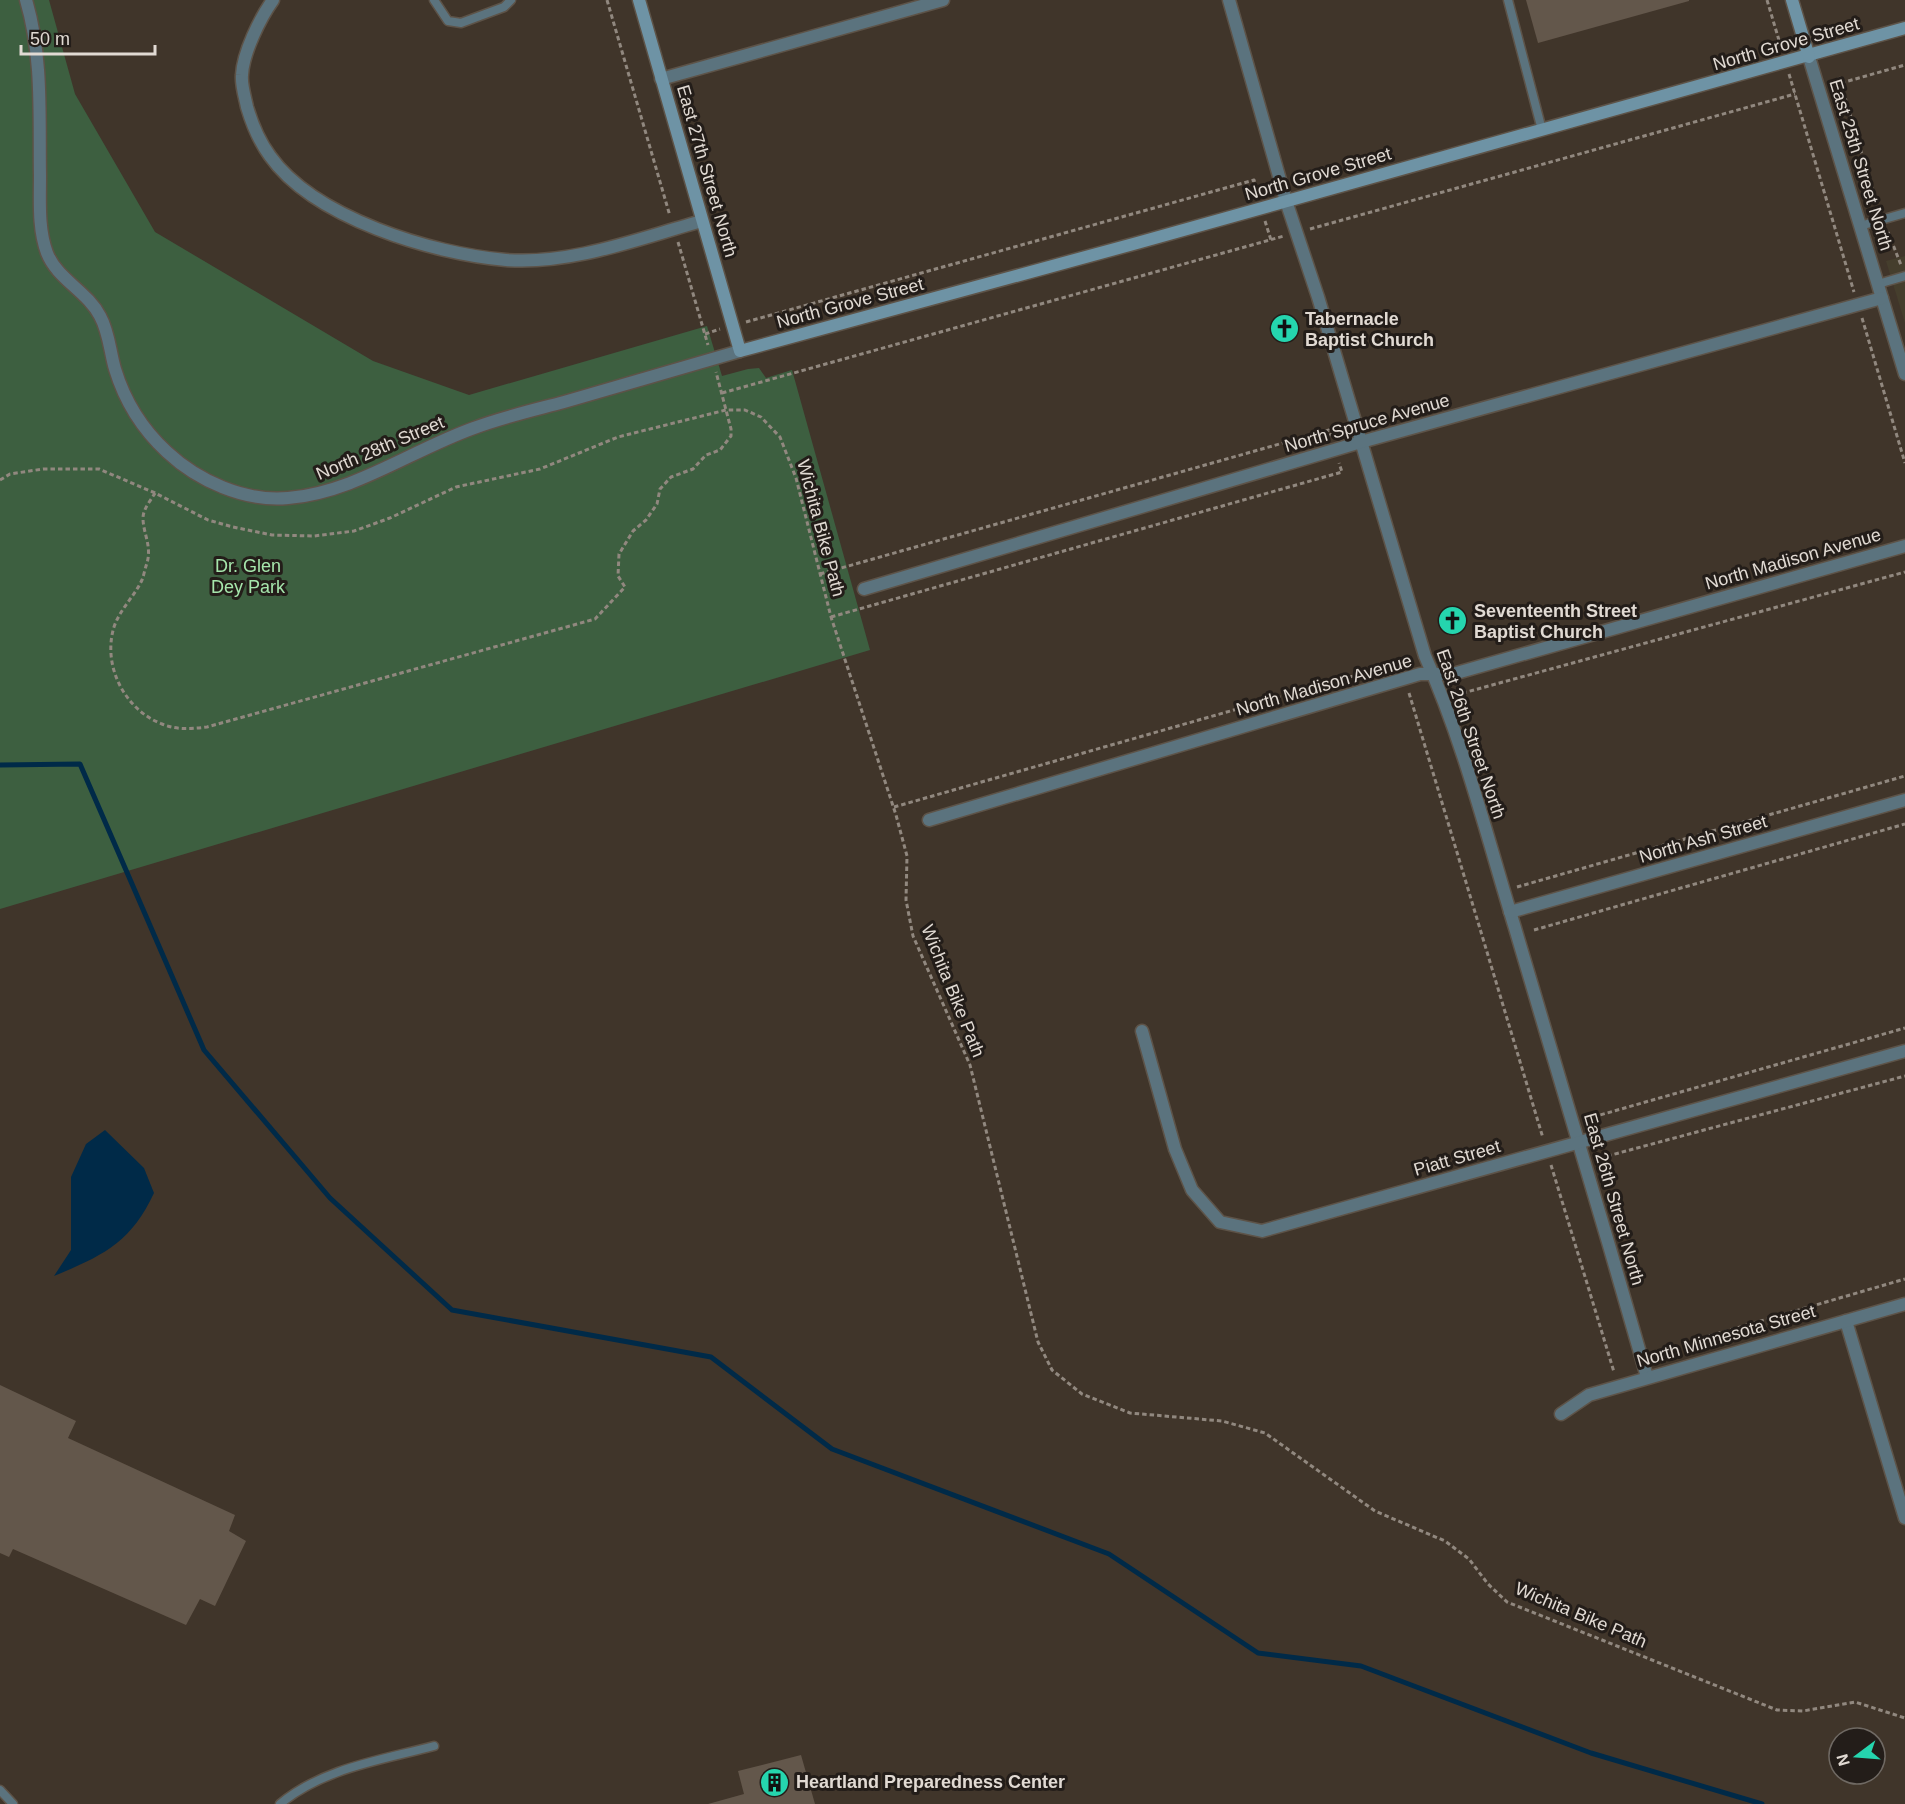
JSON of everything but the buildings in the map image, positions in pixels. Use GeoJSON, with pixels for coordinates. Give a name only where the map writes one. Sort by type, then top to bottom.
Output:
{"type":"FeatureCollection","features":[{"type":"Feature","properties":{"kind":"street","name":"North 28th Street"},"geometry":{"type":"LineString","coordinates":[[26,0],[38,51],[40,223],[47,254],[59,272],[96,307],[103,321],[115,370],[127,402],[145,429],[186,468],[211,482],[258,498],[314,495],[345,485],[432,444],[476,427],[740,351]]}},
{"type":"Feature","properties":{"kind":"street","name":"East 27th Street North"},"geometry":{"type":"LineString","coordinates":[[639,0],[740,351]]}},
{"type":"Feature","properties":{"kind":"street"},"geometry":{"type":"LineString","coordinates":[[662,79],[943,0]]}},
{"type":"Feature","properties":{"kind":"street","name":"East 26th Street North"},"geometry":{"type":"LineString","coordinates":[[1229,0],[1286,201],[1425,656],[1446,707],[1510,912],[1580,1143],[1647,1377]]}},
{"type":"Feature","properties":{"kind":"street","name":"East 25th Street North"},"geometry":{"type":"LineString","coordinates":[[1792,0],[1905,374]]}},
{"type":"Feature","properties":{"kind":"street"},"geometry":{"type":"LineString","coordinates":[[270,1],[258,23],[242,75],[251,119],[259,139],[278,165],[317,199],[347,216],[394,235],[435,247],[507,260],[545,259],[590,252],[702,221]]}},
{"type":"Feature","properties":{"kind":"street","name":"North Grove Street"},"geometry":{"type":"LineString","coordinates":[[740,351],[1809,57],[1905,28]]}},
{"type":"Feature","properties":{"kind":"street","name":"North Spruce Avenue"},"geometry":{"type":"LineString","coordinates":[[864,589],[1361,442],[1882,298]]}},
{"type":"Feature","properties":{"kind":"street","name":"North Madison Avenue"},"geometry":{"type":"LineString","coordinates":[[929,820],[1420,674],[1453,674],[1905,546]]}},
{"type":"Feature","properties":{"kind":"street","name":"North Ash Street"},"geometry":{"type":"LineString","coordinates":[[1510,912],[1905,800]]}},
{"type":"Feature","properties":{"kind":"street","name":"Piatt Street"},"geometry":{"type":"LineString","coordinates":[[1142,1031],[1175,1149],[1192,1190],[1220,1222],[1262,1231],[1905,1051]]}},
{"type":"Feature","properties":{"kind":"street","name":"North Minnesota Street"},"geometry":{"type":"LineString","coordinates":[[1561,1413],[1588,1395],[1905,1304]]}},
{"type":"Feature","properties":{"kind":"street"},"geometry":{"type":"LineString","coordinates":[[1846,1320],[1905,1518]]}},
{"type":"Feature","properties":{"kind":"lane"},"geometry":{"type":"LineString","coordinates":[[434,0],[448,21],[461,23],[504,7],[511,0]]}},
{"type":"Feature","properties":{"kind":"lane"},"geometry":{"type":"LineString","coordinates":[[1508,0],[1533,88],[1542,130]]}},
{"type":"Feature","properties":{"kind":"lane"},"geometry":{"type":"LineString","coordinates":[[1860,226],[1905,213]]}},
{"type":"Feature","properties":{"kind":"lane"},"geometry":{"type":"LineString","coordinates":[[1878,284],[1905,276]]}},
{"type":"Feature","properties":{"kind":"lane"},"geometry":{"type":"LineString","coordinates":[[280,1804],[325,1777],[434,1746]]}},
{"type":"Feature","properties":{"kind":"lane"},"geometry":{"type":"LineString","coordinates":[[0,1790],[13,1804]]}},
{"type":"Feature","properties":{"kind":"path"},"geometry":{"type":"LineString","coordinates":[[155,493],[143,518],[148,539],[148,559],[141,581],[121,610],[113,628],[110,651],[119,685],[130,702],[143,715],[163,725],[185,730],[207,727],[595,619],[625,588],[618,576],[619,554],[633,531],[646,520],[657,504],[660,489],[671,477],[693,469],[706,455],[720,450],[731,436],[731,429],[608,0]]}},
{"type":"Feature","properties":{"kind":"path"},"geometry":{"type":"LineString","coordinates":[[1767,0],[1905,463]]}},
{"type":"Feature","properties":{"kind":"path"},"geometry":{"type":"LineString","coordinates":[[1841,83],[1905,65]]}},
{"type":"Feature","properties":{"kind":"path"},"geometry":{"type":"LineString","coordinates":[[1839,77],[1875,202],[1905,276]]}},
{"type":"Feature","properties":{"kind":"path"},"geometry":{"type":"LineString","coordinates":[[722,393],[1795,94]]}},
{"type":"Feature","properties":{"kind":"path"},"geometry":{"type":"LineString","coordinates":[[705,334],[1254,180],[1271,240]]}},
{"type":"Feature","properties":{"kind":"path","name":"Wichita Bike Path"},"geometry":{"type":"LineString","coordinates":[[0,480],[10,474],[43,469],[99,469],[155,493],[208,520],[233,527],[282,535],[314,536],[354,531],[390,518],[456,487],[540,469],[618,437],[726,410],[745,411],[761,417],[780,437],[796,478],[831,617],[894,807],[907,856],[906,900],[913,936],[969,1065],[1038,1342],[1052,1370],[1082,1394],[1130,1413],[1222,1421],[1265,1433],[1375,1511],[1445,1541],[1469,1559],[1488,1584],[1507,1602],[1777,1710],[1803,1711],[1855,1702],[1905,1718]]}},
{"type":"Feature","properties":{"kind":"path"},"geometry":{"type":"LineString","coordinates":[[1453,691],[1463,693],[1905,572]]}},
{"type":"Feature","properties":{"kind":"path"},"geometry":{"type":"LineString","coordinates":[[894,807],[1365,673]]}},
{"type":"Feature","properties":{"kind":"path"},"geometry":{"type":"LineString","coordinates":[[1405,679],[1614,1372]]}},
{"type":"Feature","properties":{"kind":"path"},"geometry":{"type":"LineString","coordinates":[[1517,887],[1905,776]]}},
{"type":"Feature","properties":{"kind":"path"},"geometry":{"type":"LineString","coordinates":[[1534,930],[1905,824]]}},
{"type":"Feature","properties":{"kind":"path"},"geometry":{"type":"LineString","coordinates":[[1709,1336],[1905,1279]]}},
{"type":"Feature","properties":{"kind":"shaded area"},"geometry":{"type":"Polygon","coordinates":[[[1905,256],[1905,323],[1886,261],[1905,256]]]}},
{"type":"Feature","properties":{"kind":"green space","name":"Dr. Glen Dey Park"},"geometry":{"type":"Polygon","coordinates":[[[0,0],[49,0],[75,94],[155,232],[373,361],[469,395],[707,326],[722,376],[759,368],[766,378],[792,370],[870,650],[0,909],[0,0]]]}},
{"type":"Feature","properties":{"kind":"water"},"geometry":{"type":"Polygon","coordinates":[[[105,1130],[144,1168],[154,1193],[135,1224],[113,1246],[87,1262],[54,1276],[71,1250],[71,1177],[86,1144],[105,1130]]]}},
{"type":"Feature","properties":{"kind":"waterway"},"geometry":{"type":"LineString","coordinates":[[0,765],[80,764],[204,1050],[330,1198],[452,1310],[711,1357],[832,1449],[1109,1554],[1258,1653],[1361,1666],[1591,1753],[1762,1804]]}},
{"type":"Feature","properties":{"kind":"place","name":"Tabernacle Baptist Church"},"geometry":{"type":"Point","coordinates":[1284,329]}},
{"type":"Feature","properties":{"kind":"place","name":"Seventeenth Street Baptist Church"},"geometry":{"type":"Point","coordinates":[1453,621]}},
{"type":"Feature","properties":{"kind":"place","name":"Heartland Preparedness Center"},"geometry":{"type":"Point","coordinates":[775,1782]}}]}
